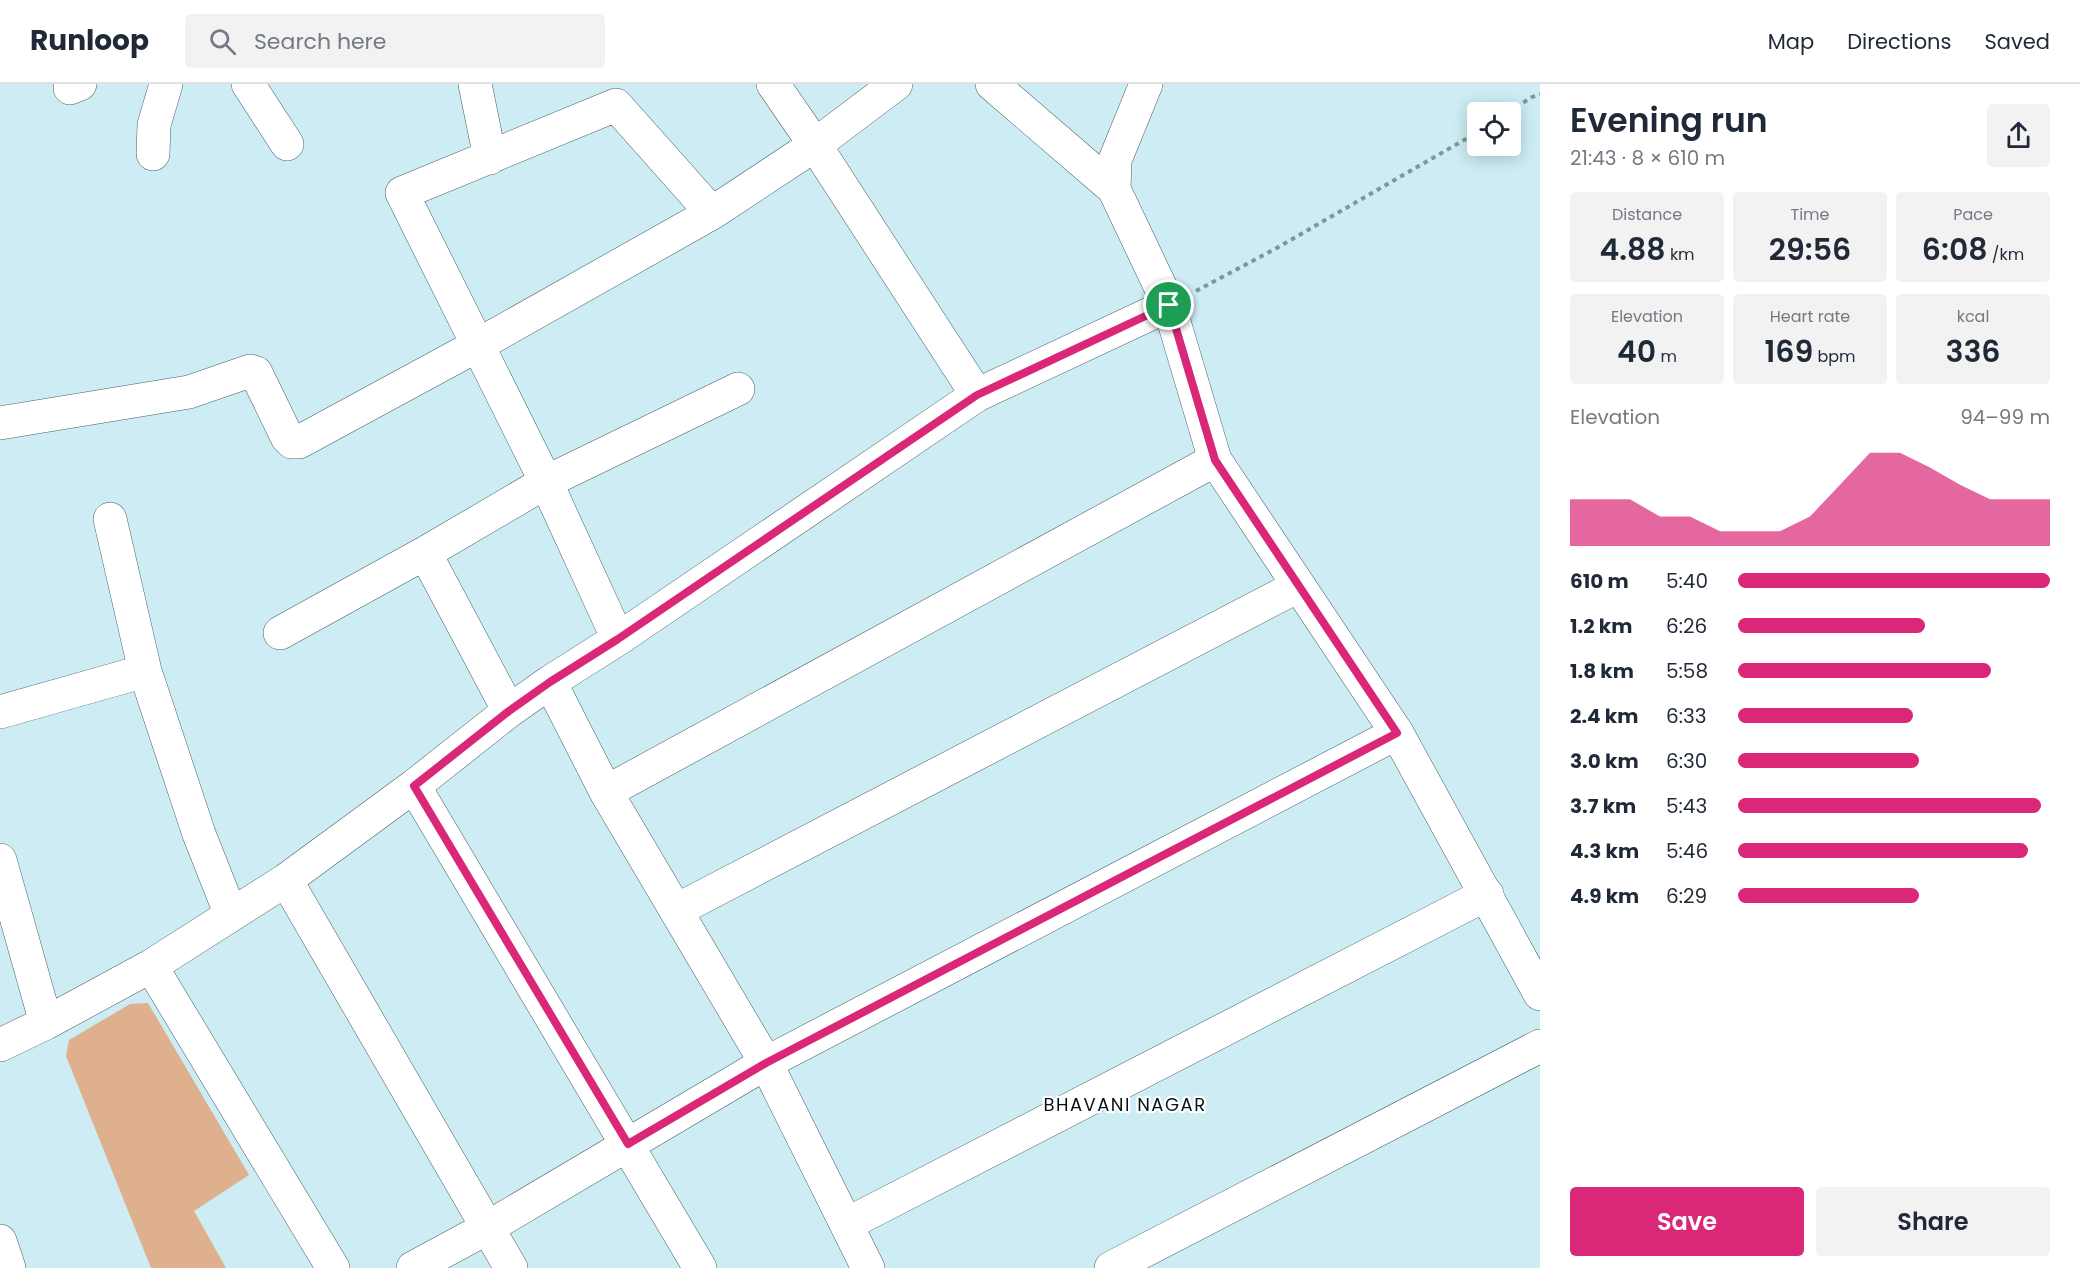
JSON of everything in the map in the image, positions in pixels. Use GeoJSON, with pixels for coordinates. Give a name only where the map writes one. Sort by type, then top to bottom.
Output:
{"type":"FeatureCollection","features":[{"type":"Feature","properties":{"kind":"street"},"geometry":{"type":"LineString","coordinates":[[153,154],[154,125],[165,84]]}},
{"type":"Feature","properties":{"kind":"street"},"geometry":{"type":"LineString","coordinates":[[248,84],[287,144]]}},
{"type":"Feature","properties":{"kind":"street"},"geometry":{"type":"LineString","coordinates":[[475,84],[490,158]]}},
{"type":"Feature","properties":{"kind":"street"},"geometry":{"type":"LineString","coordinates":[[774,84],[977,395]]}},
{"type":"Feature","properties":{"kind":"street"},"geometry":{"type":"LineString","coordinates":[[1,421],[189,392],[250,371],[256,373],[286,437],[292,442],[299,442],[478,345],[712,213],[815,145],[896,84]]}},
{"type":"Feature","properties":{"kind":"street"},"geometry":{"type":"LineString","coordinates":[[992,84],[1114,189],[1169,305],[1215,460],[1397,733],[1540,994]]}},
{"type":"Feature","properties":{"kind":"street"},"geometry":{"type":"LineString","coordinates":[[1114,189],[1114,160],[1146,84]]}},
{"type":"Feature","properties":{"kind":"street"},"geometry":{"type":"LineString","coordinates":[[618,639],[546,482],[402,193],[616,105],[712,213]]}},
{"type":"Feature","properties":{"kind":"street"},"geometry":{"type":"LineString","coordinates":[[0,1045],[46,1023],[151,966],[286,880],[550,682],[618,639],[977,395],[1169,305]]}},
{"type":"Feature","properties":{"kind":"street"},"geometry":{"type":"LineString","coordinates":[[280,633],[425,553],[546,482],[738,389]]}},
{"type":"Feature","properties":{"kind":"street"},"geometry":{"type":"LineString","coordinates":[[606,792],[1215,460]]}},
{"type":"Feature","properties":{"kind":"street"},"geometry":{"type":"LineString","coordinates":[[110,519],[146,671],[199,834],[231,915]]}},
{"type":"Feature","properties":{"kind":"street"},"geometry":{"type":"LineString","coordinates":[[425,553],[509,711]]}},
{"type":"Feature","properties":{"kind":"street"},"geometry":{"type":"LineString","coordinates":[[677,910],[1298,586]]}},
{"type":"Feature","properties":{"kind":"street"},"geometry":{"type":"LineString","coordinates":[[0,712],[146,671]]}},
{"type":"Feature","properties":{"kind":"street"},"geometry":{"type":"LineString","coordinates":[[550,682],[606,792],[766,1063],[868,1268]]}},
{"type":"Feature","properties":{"kind":"street"},"geometry":{"type":"LineString","coordinates":[[413,1268],[766,1063],[1397,733]]}},
{"type":"Feature","properties":{"kind":"street"},"geometry":{"type":"LineString","coordinates":[[414,786],[700,1268]]}},
{"type":"Feature","properties":{"kind":"street"},"geometry":{"type":"LineString","coordinates":[[0,860],[46,1023]]}},
{"type":"Feature","properties":{"kind":"street"},"geometry":{"type":"LineString","coordinates":[[286,880],[511,1268]]}},
{"type":"Feature","properties":{"kind":"street"},"geometry":{"type":"LineString","coordinates":[[847,1224],[1487,894]]}},
{"type":"Feature","properties":{"kind":"street"},"geometry":{"type":"LineString","coordinates":[[151,966],[333,1268]]}},
{"type":"Feature","properties":{"kind":"street"},"geometry":{"type":"LineString","coordinates":[[1111,1268],[1540,1046]]}},
{"type":"Feature","properties":{"kind":"street"},"geometry":{"type":"LineString","coordinates":[[0,1241],[9,1268]]}},
{"type":"Feature","properties":{"kind":"path"},"geometry":{"type":"LineString","coordinates":[[1532,97],[1540,89]]}},
{"type":"Feature","properties":{"kind":"path"},"geometry":{"type":"LineString","coordinates":[[1521,104],[1540,94]]}},
{"type":"Feature","properties":{"kind":"path"},"geometry":{"type":"LineString","coordinates":[[1169,305],[1275,249],[1467,138]]}},
{"type":"Feature","properties":{"kind":"shaded area"},"geometry":{"type":"Polygon","coordinates":[[[148,1003],[249,1175],[194,1211],[226,1268],[151,1268],[66,1056],[69,1040],[130,1004],[148,1003]]]}},
{"type":"Feature","properties":{"kind":"district","name":"BHAVANI NAGAR"},"geometry":{"type":"Point","coordinates":[1125,1104]}},
{"type":"Feature","properties":{"kind":"route"},"geometry":{"type":"LineString","coordinates":[[1169,305],[1215,460],[1397,733],[766,1063],[628,1144],[414,786],[509,711],[550,682],[618,639],[977,395],[1169,305]]}}]}
